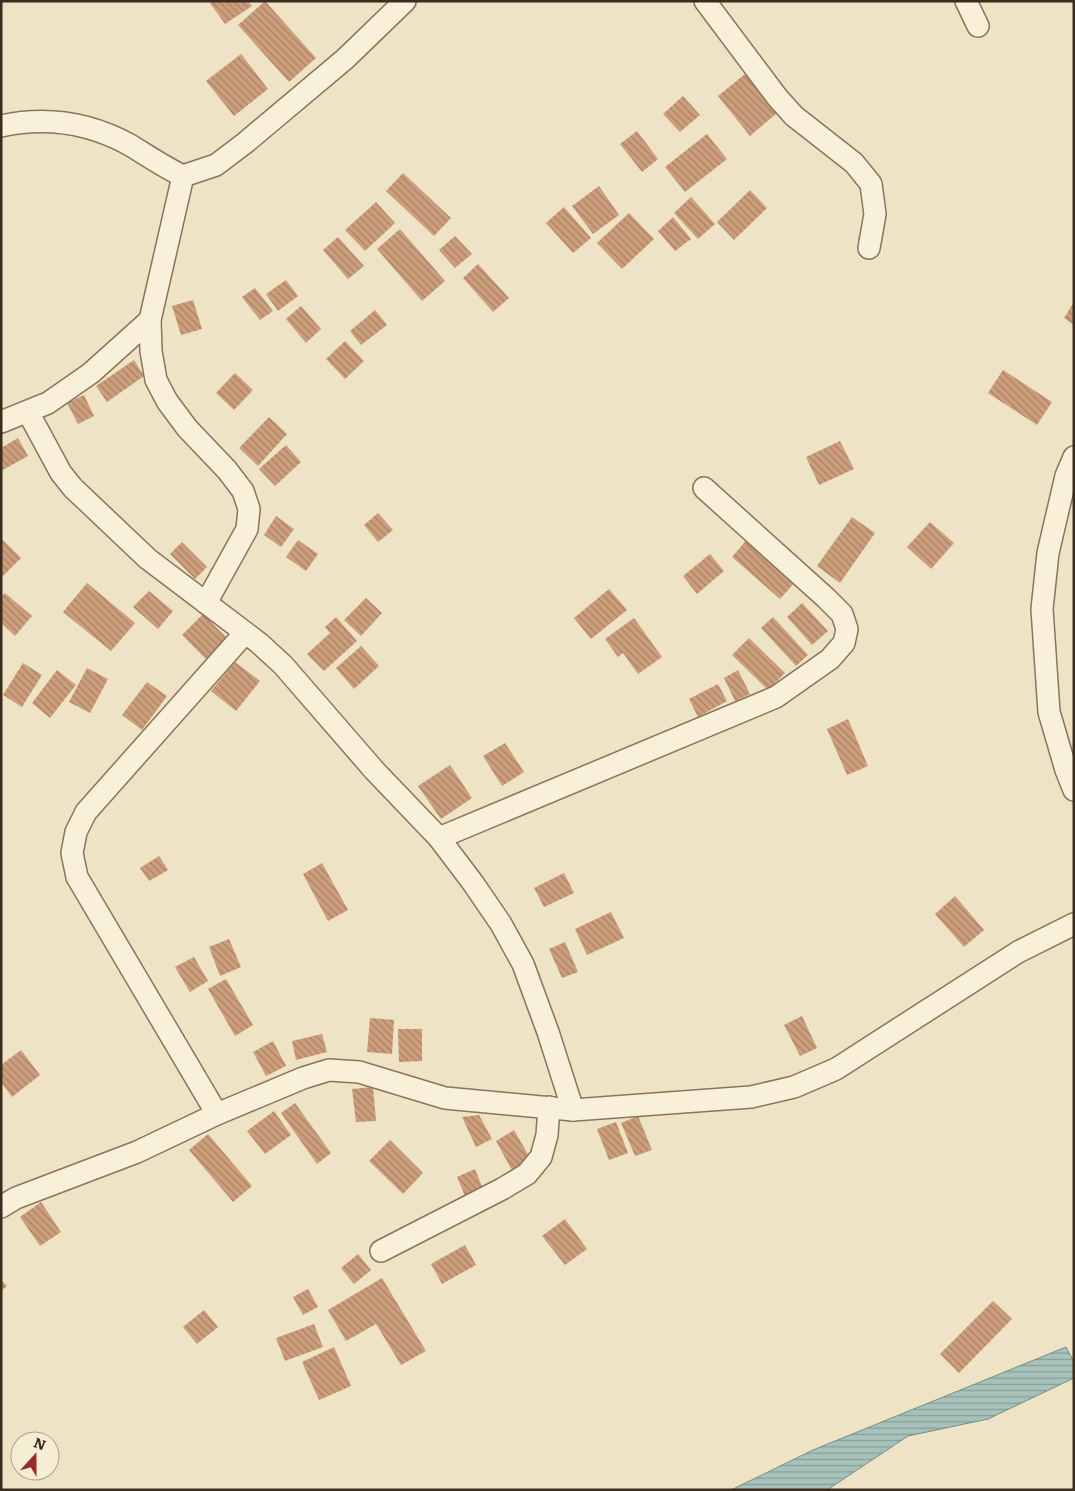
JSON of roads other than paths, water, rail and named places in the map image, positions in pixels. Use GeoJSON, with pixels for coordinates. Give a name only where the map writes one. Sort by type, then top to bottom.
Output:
{"type":"FeatureCollection","features":[{"type":"Feature","properties":{"kind":"street"},"geometry":{"type":"LineString","coordinates":[[1,126],[40,120],[68,123],[97,130],[129,145],[165,168],[183,176],[216,165],[245,143],[345,58],[406,1]]}},
{"type":"Feature","properties":{"kind":"street"},"geometry":{"type":"LineString","coordinates":[[705,1],[777,97],[794,116],[854,163],[871,184],[875,214],[869,248]]}},
{"type":"Feature","properties":{"kind":"street"},"geometry":{"type":"LineString","coordinates":[[966,1],[978,26]]}},
{"type":"Feature","properties":{"kind":"street"},"geometry":{"type":"LineString","coordinates":[[183,176],[150,320],[151,351],[156,380],[167,401],[187,428],[227,470],[243,491],[248,508],[247,529],[206,603]]}},
{"type":"Feature","properties":{"kind":"street"},"geometry":{"type":"LineString","coordinates":[[1,422],[48,403],[91,374],[150,320]]}},
{"type":"Feature","properties":{"kind":"street"},"geometry":{"type":"LineString","coordinates":[[28,412],[61,472],[73,488],[148,559],[245,633],[283,665],[374,770],[439,838],[501,924],[523,964],[546,1024],[573,1110]]}},
{"type":"Feature","properties":{"kind":"street"},"geometry":{"type":"LineString","coordinates":[[1074,457],[1066,476],[1048,553],[1042,608],[1049,712],[1066,770],[1074,790]]}},
{"type":"Feature","properties":{"kind":"street"},"geometry":{"type":"LineString","coordinates":[[439,838],[776,697],[830,659],[844,643],[847,629],[842,614],[704,488]]}},
{"type":"Feature","properties":{"kind":"street"},"geometry":{"type":"LineString","coordinates":[[217,1114],[77,877],[72,853],[76,832],[86,812],[245,633]]}},
{"type":"Feature","properties":{"kind":"street"},"geometry":{"type":"LineString","coordinates":[[1,1207],[16,1198],[137,1152],[217,1114],[303,1078],[329,1070],[359,1072],[446,1098],[573,1110],[751,1097],[794,1086],[836,1069],[1018,952],[1074,924]]}},
{"type":"Feature","properties":{"kind":"street"},"geometry":{"type":"LineString","coordinates":[[381,1250],[502,1189],[527,1174],[541,1157],[547,1135],[549,1107]]}},
{"type":"Feature","properties":{"kind":"water"},"geometry":{"type":"Polygon","coordinates":[[[1066,1347],[1074,1362],[1074,1378],[988,1419],[908,1436],[827,1490],[731,1490],[813,1450],[1066,1347]]]}}]}
